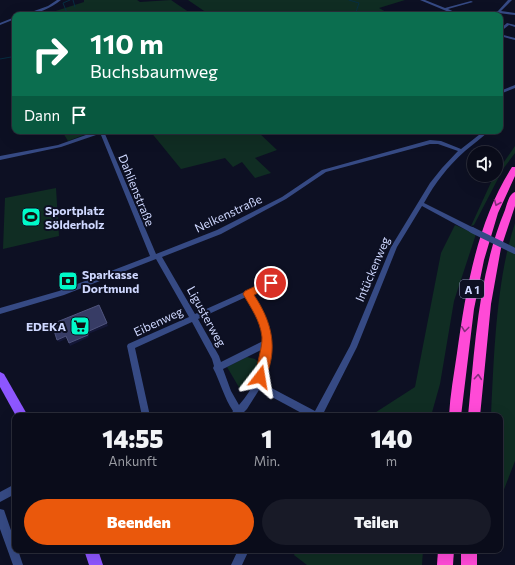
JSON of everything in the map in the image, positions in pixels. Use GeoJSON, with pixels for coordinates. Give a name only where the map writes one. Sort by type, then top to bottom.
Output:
{"type":"FeatureCollection","features":[{"type":"Feature","properties":{"kind":"highway","name":"A 1"},"geometry":{"type":"LineString","coordinates":[[455,413],[466,320],[480,256],[494,211],[515,169]]}},
{"type":"Feature","properties":{"kind":"highway","name":"A 1"},"geometry":{"type":"LineString","coordinates":[[474,413],[482,328],[494,260],[499,239],[515,195]]}},
{"type":"Feature","properties":{"kind":"highway"},"geometry":{"type":"LineString","coordinates":[[445,565],[446,553]]}},
{"type":"Feature","properties":{"kind":"highway"},"geometry":{"type":"LineString","coordinates":[[469,553],[469,565]]}},
{"type":"Feature","properties":{"kind":"main road"},"geometry":{"type":"LineString","coordinates":[[0,377],[20,413]]}},
{"type":"Feature","properties":{"kind":"main road"},"geometry":{"type":"LineString","coordinates":[[92,553],[96,565]]}},
{"type":"Feature","properties":{"kind":"street"},"geometry":{"type":"LineString","coordinates":[[34,12],[51,6],[60,0]]}},
{"type":"Feature","properties":{"kind":"street"},"geometry":{"type":"LineString","coordinates":[[422,0],[452,12]]}},
{"type":"Feature","properties":{"kind":"street"},"geometry":{"type":"LineString","coordinates":[[498,12],[509,0]]}},
{"type":"Feature","properties":{"kind":"street"},"geometry":{"type":"LineString","coordinates":[[445,9],[471,2]]}},
{"type":"Feature","properties":{"kind":"street"},"geometry":{"type":"LineString","coordinates":[[503,13],[515,14]]}},
{"type":"Feature","properties":{"kind":"street"},"geometry":{"type":"LineString","coordinates":[[0,24],[12,19]]}},
{"type":"Feature","properties":{"kind":"street"},"geometry":{"type":"LineString","coordinates":[[503,26],[508,24],[515,26]]}},
{"type":"Feature","properties":{"kind":"street"},"geometry":{"type":"LineString","coordinates":[[503,27],[515,30]]}},
{"type":"Feature","properties":{"kind":"street"},"geometry":{"type":"LineString","coordinates":[[503,36],[515,39]]}},
{"type":"Feature","properties":{"kind":"street"},"geometry":{"type":"LineString","coordinates":[[503,92],[515,86]]}},
{"type":"Feature","properties":{"kind":"street"},"geometry":{"type":"LineString","coordinates":[[0,158],[59,146],[92,134]]}},
{"type":"Feature","properties":{"kind":"street","name":"Dahlienstraße"},"geometry":{"type":"LineString","coordinates":[[103,134],[122,178],[146,241],[156,257]]}},
{"type":"Feature","properties":{"kind":"street","name":"Intückenweg"},"geometry":{"type":"LineString","coordinates":[[318,413],[353,347],[394,247],[420,203],[439,174],[462,151],[483,134]]}},
{"type":"Feature","properties":{"kind":"street","name":"Nelkenstraße"},"geometry":{"type":"LineString","coordinates":[[0,311],[61,293],[219,232],[284,198],[324,171],[430,142],[439,142],[462,151]]}},
{"type":"Feature","properties":{"kind":"street"},"geometry":{"type":"LineString","coordinates":[[420,203],[515,251]]}},
{"type":"Feature","properties":{"kind":"street","name":"Ligusterweg"},"geometry":{"type":"LineString","coordinates":[[156,257],[194,318],[216,358],[218,368],[236,413]]}},
{"type":"Feature","properties":{"kind":"street"},"geometry":{"type":"LineString","coordinates":[[194,318],[271,283]]}},
{"type":"Feature","properties":{"kind":"street"},"geometry":{"type":"LineString","coordinates":[[237,413],[258,385],[264,366],[267,343],[261,314],[248,294]]}},
{"type":"Feature","properties":{"kind":"street","name":"Eibenweg"},"geometry":{"type":"LineString","coordinates":[[145,413],[131,346],[194,318]]}},
{"type":"Feature","properties":{"kind":"street"},"geometry":{"type":"LineString","coordinates":[[218,368],[267,343]]}},
{"type":"Feature","properties":{"kind":"street"},"geometry":{"type":"LineString","coordinates":[[258,385],[310,413]]}},
{"type":"Feature","properties":{"kind":"street"},"geometry":{"type":"LineString","coordinates":[[0,497],[12,491]]}},
{"type":"Feature","properties":{"kind":"street"},"geometry":{"type":"LineString","coordinates":[[0,514],[12,548]]}},
{"type":"Feature","properties":{"kind":"street"},"geometry":{"type":"LineString","coordinates":[[14,553],[18,565]]}},
{"type":"Feature","properties":{"kind":"street"},"geometry":{"type":"LineString","coordinates":[[236,565],[242,553]]}},
{"type":"Feature","properties":{"kind":"green space"},"geometry":{"type":"Polygon","coordinates":[[[84,0],[137,0],[140,2],[171,0],[189,12],[52,12],[84,2],[84,0]]]}},
{"type":"Feature","properties":{"kind":"green space"},"geometry":{"type":"Polygon","coordinates":[[[188,0],[405,0],[379,8],[386,12],[206,12],[188,0]]]}},
{"type":"Feature","properties":{"kind":"green space"},"geometry":{"type":"Polygon","coordinates":[[[64,134],[86,134],[68,141],[64,134]]]}},
{"type":"Feature","properties":{"kind":"green space"},"geometry":{"type":"Polygon","coordinates":[[[152,134],[260,134],[277,150],[255,158],[271,173],[255,178],[242,162],[233,167],[225,158],[181,169],[152,134]]]}},
{"type":"Feature","properties":{"kind":"green space"},"geometry":{"type":"Polygon","coordinates":[[[515,146],[515,153],[503,169],[503,163],[515,146]]]}},
{"type":"Feature","properties":{"kind":"green space"},"geometry":{"type":"Polygon","coordinates":[[[491,182],[496,182],[474,225],[471,226],[491,182]]]}},
{"type":"Feature","properties":{"kind":"green space","name":"Sportplatz Sölderholz"},"geometry":{"type":"Polygon","coordinates":[[[56,188],[59,236],[3,249],[5,198],[56,188]]]}},
{"type":"Feature","properties":{"kind":"green space"},"geometry":{"type":"Polygon","coordinates":[[[515,223],[515,461],[503,492],[503,413],[491,413],[497,318],[509,245],[515,223]]]}},
{"type":"Feature","properties":{"kind":"green space"},"geometry":{"type":"Polygon","coordinates":[[[455,225],[476,234],[454,301],[440,384],[432,413],[375,413],[415,387],[441,253],[455,225]]]}},
{"type":"Feature","properties":{"kind":"green space"},"geometry":{"type":"Polygon","coordinates":[[[247,357],[255,359],[261,365],[251,388],[240,389],[227,367],[247,357]]]}},
{"type":"Feature","properties":{"kind":"green space"},"geometry":{"type":"Polygon","coordinates":[[[295,553],[423,553],[422,565],[307,565],[294,555],[295,553]]]}},
{"type":"Feature","properties":{"kind":"building","name":"EDEKA"},"geometry":{"type":"Polygon","coordinates":[[[99,305],[107,323],[87,332],[88,335],[69,343],[66,336],[57,340],[52,324],[99,305]]]}},
{"type":"Feature","properties":{"kind":"waterway"},"geometry":{"type":"LineString","coordinates":[[67,12],[63,3],[70,0]]}},
{"type":"Feature","properties":{"kind":"waterway"},"geometry":{"type":"LineString","coordinates":[[73,0],[75,7]]}},
{"type":"Feature","properties":{"kind":"waterway"},"geometry":{"type":"LineString","coordinates":[[349,0],[359,3],[356,12]]}},
{"type":"Feature","properties":{"kind":"waterway"},"geometry":{"type":"LineString","coordinates":[[0,59],[12,56]]}},
{"type":"Feature","properties":{"kind":"place","name":"Sportplatz Sölderholz"},"geometry":{"type":"Point","coordinates":[31,217]}},
{"type":"Feature","properties":{"kind":"place","name":"Sparkasse Dortmund"},"geometry":{"type":"Point","coordinates":[68,281]}},
{"type":"Feature","properties":{"kind":"place","name":"EDEKA"},"geometry":{"type":"Point","coordinates":[80,326]}},
{"type":"Feature","properties":{"kind":"route"},"geometry":{"type":"LineString","coordinates":[[260,377],[266,356],[267,338],[261,314],[248,294],[271,283]]}}]}
